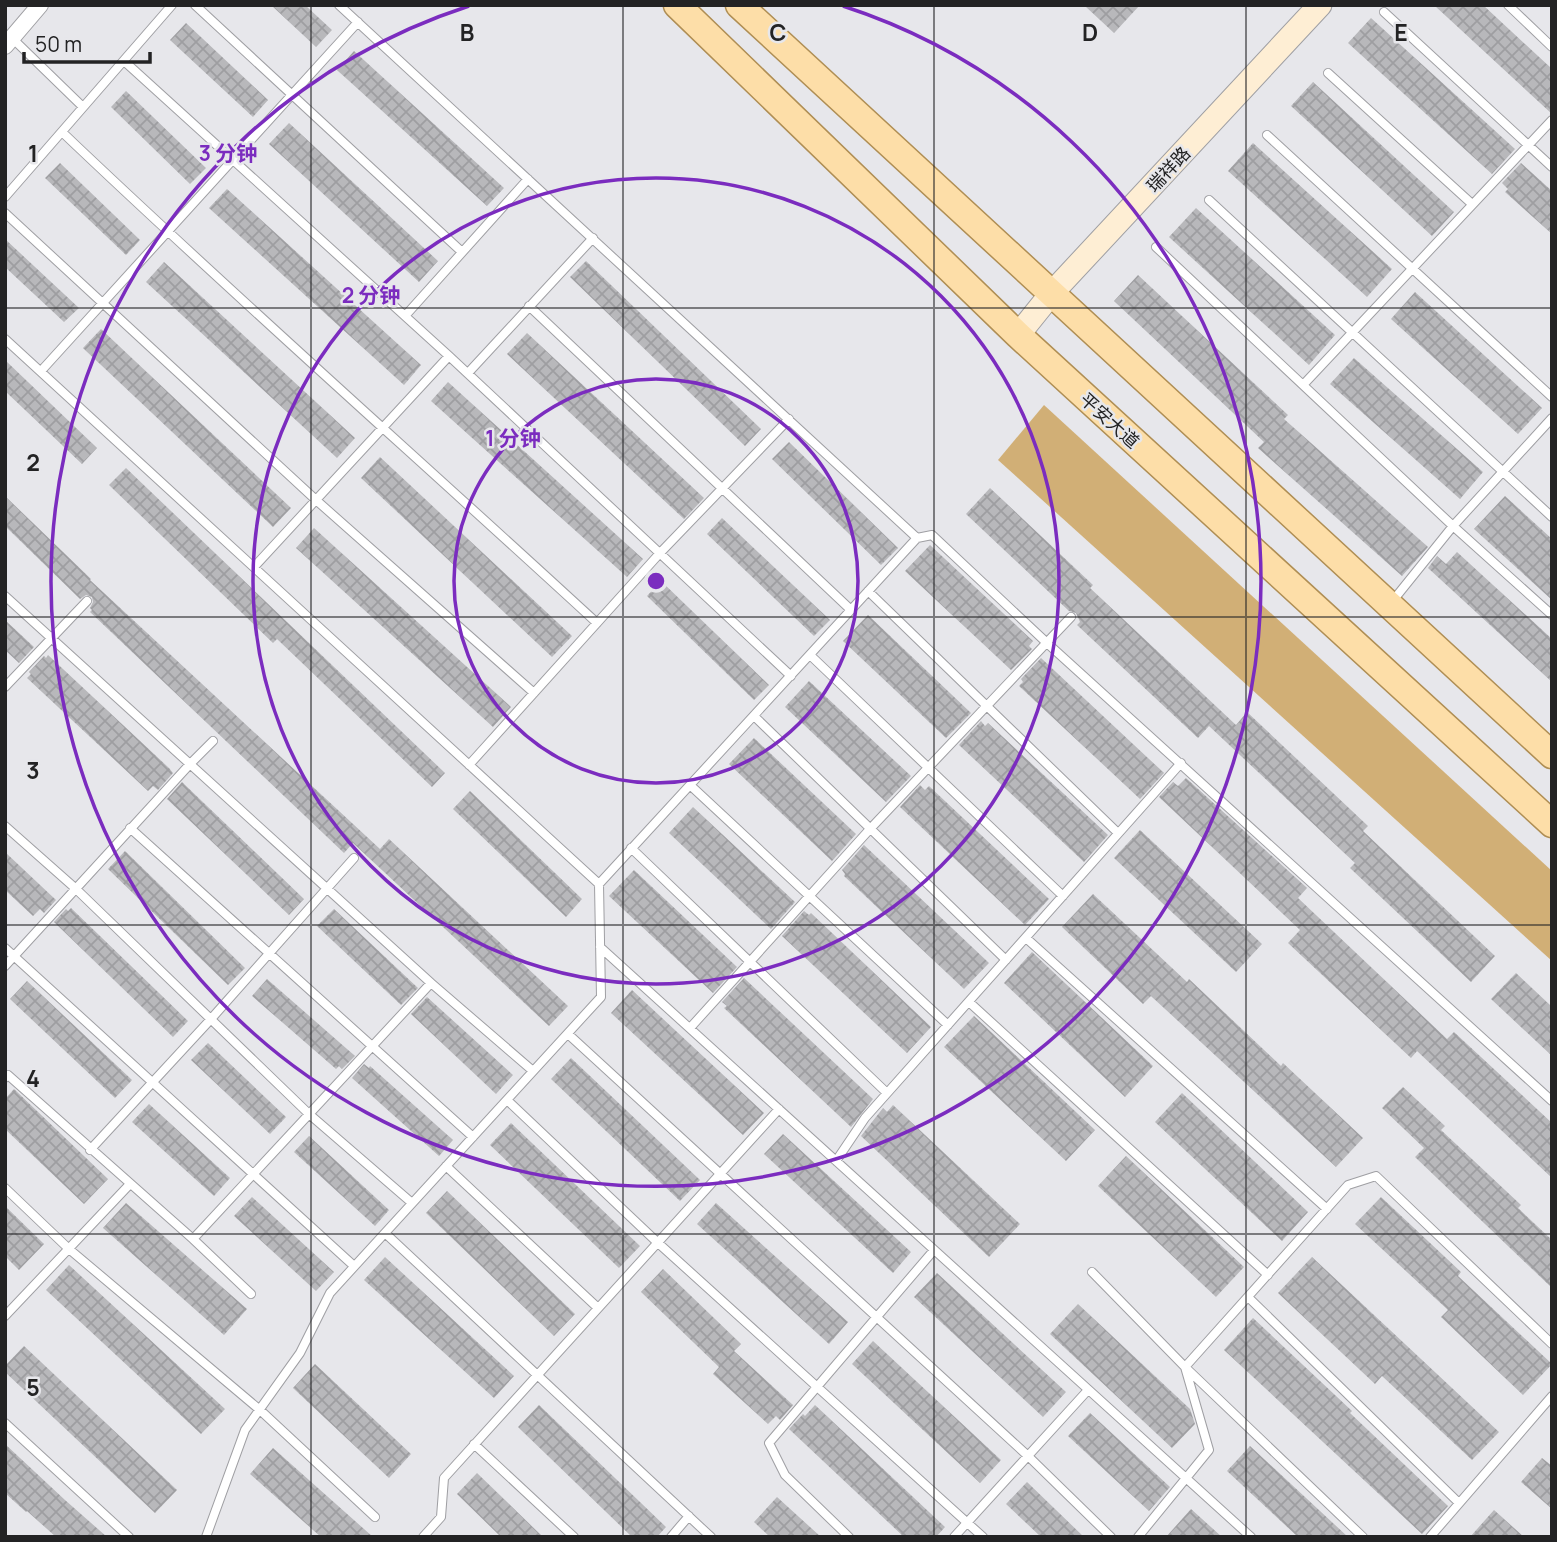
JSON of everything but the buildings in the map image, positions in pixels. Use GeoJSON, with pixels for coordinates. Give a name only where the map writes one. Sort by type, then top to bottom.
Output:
{"type":"FeatureCollection","features":[{"type":"Feature","properties":{"kind":"main road","name":"平安大道"},"geometry":{"type":"LineString","coordinates":[[677,5],[1018,335],[1552,824]]}},
{"type":"Feature","properties":{"kind":"main road"},"geometry":{"type":"LineString","coordinates":[[739,5],[1552,755]]}},
{"type":"Feature","properties":{"kind":"street"},"geometry":{"type":"LineString","coordinates":[[9,42],[40,5]]}},
{"type":"Feature","properties":{"kind":"street","name":"瑞祥路"},"geometry":{"type":"LineString","coordinates":[[1018,335],[1051,293],[1320,5]]}},
{"type":"Feature","properties":{"kind":"lane"},"geometry":{"type":"LineString","coordinates":[[5,197],[172,5]]}},
{"type":"Feature","properties":{"kind":"lane"},"geometry":{"type":"LineString","coordinates":[[195,5],[462,252]]}},
{"type":"Feature","properties":{"kind":"lane"},"geometry":{"type":"LineString","coordinates":[[339,5],[917,538]]}},
{"type":"Feature","properties":{"kind":"lane"},"geometry":{"type":"LineString","coordinates":[[1508,5],[1552,47]]}},
{"type":"Feature","properties":{"kind":"lane"},"geometry":{"type":"LineString","coordinates":[[1384,12],[1552,167]]}},
{"type":"Feature","properties":{"kind":"lane"},"geometry":{"type":"LineString","coordinates":[[41,371],[358,22]]}},
{"type":"Feature","properties":{"kind":"lane"},"geometry":{"type":"LineString","coordinates":[[9,42],[83,107]]}},
{"type":"Feature","properties":{"kind":"lane"},"geometry":{"type":"LineString","coordinates":[[124,61],[468,373],[791,676]]}},
{"type":"Feature","properties":{"kind":"lane"},"geometry":{"type":"LineString","coordinates":[[1328,72],[1472,204]]}},
{"type":"Feature","properties":{"kind":"lane"},"geometry":{"type":"LineString","coordinates":[[1303,385],[1552,120]]}},
{"type":"Feature","properties":{"kind":"lane"},"geometry":{"type":"LineString","coordinates":[[61,132],[167,232],[384,426],[597,623]]}},
{"type":"Feature","properties":{"kind":"lane"},"geometry":{"type":"LineString","coordinates":[[1267,135],[1552,397]]}},
{"type":"Feature","properties":{"kind":"lane"},"geometry":{"type":"LineString","coordinates":[[405,316],[528,179]]}},
{"type":"Feature","properties":{"kind":"lane"},"geometry":{"type":"LineString","coordinates":[[1209,200],[1552,517]]}},
{"type":"Feature","properties":{"kind":"lane"},"geometry":{"type":"LineString","coordinates":[[5,213],[316,500],[534,693]]}},
{"type":"Feature","properties":{"kind":"lane"},"geometry":{"type":"LineString","coordinates":[[468,373],[593,238]]}},
{"type":"Feature","properties":{"kind":"lane"},"geometry":{"type":"LineString","coordinates":[[1156,247],[1453,526],[1552,615]]}},
{"type":"Feature","properties":{"kind":"lane"},"geometry":{"type":"LineString","coordinates":[[529,306],[851,610]]}},
{"type":"Feature","properties":{"kind":"lane"},"geometry":{"type":"LineString","coordinates":[[5,339],[599,884]]}},
{"type":"Feature","properties":{"kind":"lane"},"geometry":{"type":"LineString","coordinates":[[254,568],[449,356]]}},
{"type":"Feature","properties":{"kind":"lane"},"geometry":{"type":"LineString","coordinates":[[1389,605],[1453,526],[1552,418]]}},
{"type":"Feature","properties":{"kind":"lane"},"geometry":{"type":"LineString","coordinates":[[469,765],[660,553],[789,419]]}},
{"type":"Feature","properties":{"kind":"lane"},"geometry":{"type":"LineString","coordinates":[[205,1537],[245,1430],[300,1353],[330,1293],[601,997],[599,884],[917,538],[932,535],[1047,643],[1552,1101]]}},
{"type":"Feature","properties":{"kind":"lane"},"geometry":{"type":"LineString","coordinates":[[868,591],[1118,834]]}},
{"type":"Feature","properties":{"kind":"lane"},"geometry":{"type":"LineString","coordinates":[[5,596],[431,983],[533,1071]]}},
{"type":"Feature","properties":{"kind":"lane"},"geometry":{"type":"LineString","coordinates":[[5,687],[87,601]]}},
{"type":"Feature","properties":{"kind":"lane"},"geometry":{"type":"LineString","coordinates":[[690,1028],[870,829],[1071,617]]}},
{"type":"Feature","properties":{"kind":"lane"},"geometry":{"type":"LineString","coordinates":[[810,655],[1063,896]]}},
{"type":"Feature","properties":{"kind":"lane"},"geometry":{"type":"LineString","coordinates":[[754,716],[1006,960]]}},
{"type":"Feature","properties":{"kind":"lane"},"geometry":{"type":"LineString","coordinates":[[5,966],[213,741]]}},
{"type":"Feature","properties":{"kind":"lane"},"geometry":{"type":"LineString","coordinates":[[836,1161],[865,1118],[1181,763]]}},
{"type":"Feature","properties":{"kind":"lane"},"geometry":{"type":"LineString","coordinates":[[690,785],[948,1025]]}},
{"type":"Feature","properties":{"kind":"lane"},"geometry":{"type":"LineString","coordinates":[[5,826],[75,888],[309,1114],[412,1203]]}},
{"type":"Feature","properties":{"kind":"lane"},"geometry":{"type":"LineString","coordinates":[[130,828],[473,1137]]}},
{"type":"Feature","properties":{"kind":"lane"},"geometry":{"type":"LineString","coordinates":[[631,848],[887,1093]]}},
{"type":"Feature","properties":{"kind":"lane"},"geometry":{"type":"LineString","coordinates":[[90,1150],[354,858]]}},
{"type":"Feature","properties":{"kind":"lane"},"geometry":{"type":"LineString","coordinates":[[1026,938],[1327,1209]]}},
{"type":"Feature","properties":{"kind":"lane"},"geometry":{"type":"LineString","coordinates":[[600,947],[1251,1537]]}},
{"type":"Feature","properties":{"kind":"lane"},"geometry":{"type":"LineString","coordinates":[[5,948],[354,1266]]}},
{"type":"Feature","properties":{"kind":"lane"},"geometry":{"type":"LineString","coordinates":[[193,1239],[431,983]]}},
{"type":"Feature","properties":{"kind":"lane"},"geometry":{"type":"LineString","coordinates":[[969,1002],[1268,1275]]}},
{"type":"Feature","properties":{"kind":"lane"},"geometry":{"type":"LineString","coordinates":[[568,1034],[1028,1456],[1111,1537]]}},
{"type":"Feature","properties":{"kind":"lane"},"geometry":{"type":"LineString","coordinates":[[5,1078],[8,1075],[251,1294]]}},
{"type":"Feature","properties":{"kind":"lane"},"geometry":{"type":"LineString","coordinates":[[507,1100],[657,1242],[983,1537]]}},
{"type":"Feature","properties":{"kind":"lane"},"geometry":{"type":"LineString","coordinates":[[424,1537],[441,1517],[444,1478],[779,1109]]}},
{"type":"Feature","properties":{"kind":"lane"},"geometry":{"type":"LineString","coordinates":[[446,1166],[598,1308]]}},
{"type":"Feature","properties":{"kind":"lane"},"geometry":{"type":"LineString","coordinates":[[1185,1367],[1348,1185],[1376,1176],[1552,1343]]}},
{"type":"Feature","properties":{"kind":"lane"},"geometry":{"type":"LineString","coordinates":[[5,1316],[130,1184]]}},
{"type":"Feature","properties":{"kind":"lane"},"geometry":{"type":"LineString","coordinates":[[5,1188],[69,1249],[260,1409],[375,1517]]}},
{"type":"Feature","properties":{"kind":"lane"},"geometry":{"type":"LineString","coordinates":[[385,1233],[711,1537]]}},
{"type":"Feature","properties":{"kind":"lane"},"geometry":{"type":"LineString","coordinates":[[849,1537],[785,1475],[769,1443],[934,1250]]}},
{"type":"Feature","properties":{"kind":"lane"},"geometry":{"type":"LineString","coordinates":[[1092,1272],[1185,1367],[1363,1537]]}},
{"type":"Feature","properties":{"kind":"lane"},"geometry":{"type":"LineString","coordinates":[[1248,1297],[1459,1503]]}},
{"type":"Feature","properties":{"kind":"lane"},"geometry":{"type":"LineString","coordinates":[[1138,1537],[1209,1450],[1185,1367]]}},
{"type":"Feature","properties":{"kind":"lane"},"geometry":{"type":"LineString","coordinates":[[954,1537],[1088,1390]]}},
{"type":"Feature","properties":{"kind":"lane"},"geometry":{"type":"LineString","coordinates":[[1430,1537],[1552,1395]]}},
{"type":"Feature","properties":{"kind":"lane"},"geometry":{"type":"LineString","coordinates":[[5,1423],[129,1537]]}},
{"type":"Feature","properties":{"kind":"lane"},"geometry":{"type":"LineString","coordinates":[[474,1444],[574,1537]]}},
{"type":"Feature","properties":{"kind":"lane"},"geometry":{"type":"LineString","coordinates":[[671,1537],[689,1516]]}},
{"type":"Feature","properties":{"kind":"shaded area"},"geometry":{"type":"Polygon","coordinates":[[[1044,405],[1552,871],[1552,961],[998,460],[1044,405]]]}}]}
